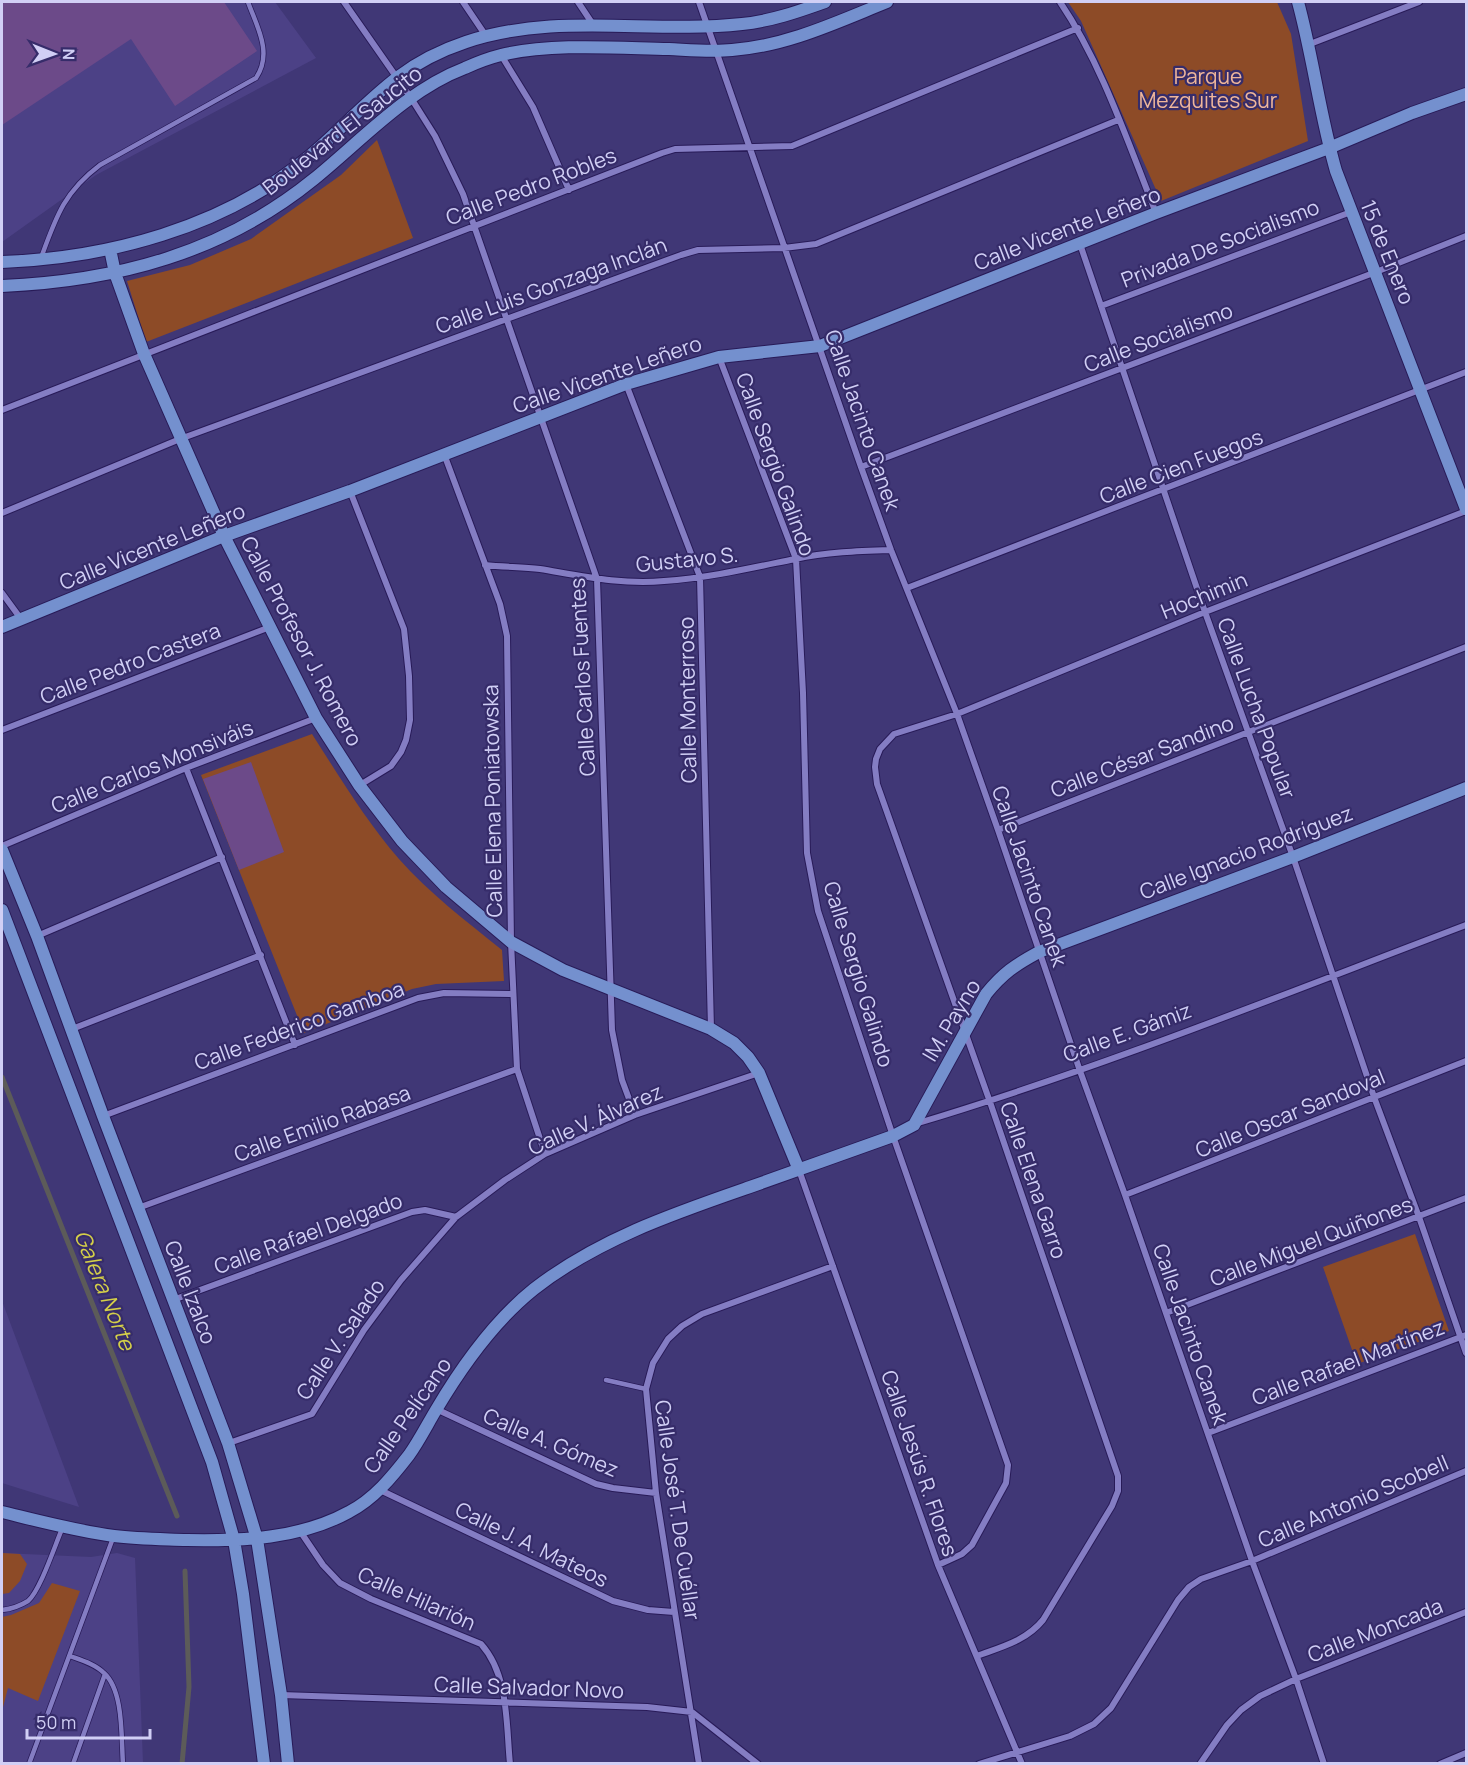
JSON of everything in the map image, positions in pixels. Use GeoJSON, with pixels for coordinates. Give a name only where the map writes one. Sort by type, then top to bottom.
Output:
{"type":"FeatureCollection","features":[{"type":"Feature","properties":{"kind":"street","name":"Calle Carlos Fuentes"},"geometry":{"type":"LineString","coordinates":[[345,2],[411,98],[439,145],[463,194],[597,579],[612,1030],[622,1080],[635,1115]]}},
{"type":"Feature","properties":{"kind":"street"},"geometry":{"type":"LineString","coordinates":[[463,2],[487,37]]}},
{"type":"Feature","properties":{"kind":"street"},"geometry":{"type":"LineString","coordinates":[[578,2],[594,27]]}},
{"type":"Feature","properties":{"kind":"street","name":"Calle Jacinto Canek"},"geometry":{"type":"LineString","coordinates":[[699,2],[891,550],[957,714],[1324,1764]]}},
{"type":"Feature","properties":{"kind":"street","name":"Boulevard El Saucito"},"geometry":{"type":"LineString","coordinates":[[2,262],[40,261],[110,249],[193,225],[254,195],[304,161],[397,78],[435,56],[468,42],[503,32],[543,27],[708,26],[769,20],[823,2]]}},
{"type":"Feature","properties":{"kind":"street","name":"Boulevard El Saucito"},"geometry":{"type":"LineString","coordinates":[[2,286],[50,284],[115,273],[198,248],[250,224],[310,183],[430,84],[501,55],[575,48],[716,51],[780,42],[808,34],[887,2]]}},
{"type":"Feature","properties":{"kind":"street"},"geometry":{"type":"LineString","coordinates":[[1060,2],[1078,28],[1156,213]]}},
{"type":"Feature","properties":{"kind":"street","name":"15 de Enero"},"geometry":{"type":"LineString","coordinates":[[1298,2],[1310,44],[1329,148],[1351,212],[1467,510]]}},
{"type":"Feature","properties":{"kind":"street"},"geometry":{"type":"LineString","coordinates":[[1310,44],[1419,2]]}},
{"type":"Feature","properties":{"kind":"street","name":"Calle Pedro Robles"},"geometry":{"type":"LineString","coordinates":[[2,410],[675,149],[792,146],[806,142],[1078,28]]}},
{"type":"Feature","properties":{"kind":"street"},"geometry":{"type":"LineString","coordinates":[[501,55],[533,107],[569,190]]}},
{"type":"Feature","properties":{"kind":"street","name":"Calle Vicente Leñero"},"geometry":{"type":"LineString","coordinates":[[2,627],[224,536],[350,491],[626,384],[719,357],[820,346],[1156,213],[1329,148],[1412,113],[1467,94]]}},
{"type":"Feature","properties":{"kind":"street","name":"Calle Luis Gonzaga Inclán"},"geometry":{"type":"LineString","coordinates":[[2,513],[180,439],[698,250],[784,248],[816,244],[1118,120]]}},
{"type":"Feature","properties":{"kind":"street","name":"Privada De Socialismo"},"geometry":{"type":"LineString","coordinates":[[1101,306],[1351,212]]}},
{"type":"Feature","properties":{"kind":"street","name":"Calle Socialismo"},"geometry":{"type":"LineString","coordinates":[[861,467],[1467,236]]}},
{"type":"Feature","properties":{"kind":"street","name":"Calle Lucha Popular"},"geometry":{"type":"LineString","coordinates":[[1080,244],[1205,612],[1293,856],[1374,1097],[1464,1336],[1467,1353]]}},
{"type":"Feature","properties":{"kind":"street","name":"Calle Profesor J. Romero"},"geometry":{"type":"LineString","coordinates":[[110,249],[115,273],[144,354],[224,536],[316,718],[359,785],[402,841],[446,887],[511,942],[563,970],[711,1029],[734,1043],[759,1073],[800,1170]]}},
{"type":"Feature","properties":{"kind":"street","name":"Calle Sergio Galindo"},"geometry":{"type":"LineString","coordinates":[[719,357],[796,558],[803,693],[807,853],[818,911],[893,1136],[1008,1465],[1006,1483],[972,1545],[962,1554],[938,1565]]}},
{"type":"Feature","properties":{"kind":"street","name":"Calle Cien Fuegos"},"geometry":{"type":"LineString","coordinates":[[907,588],[1467,372]]}},
{"type":"Feature","properties":{"kind":"street","name":"Calle Monterroso"},"geometry":{"type":"LineString","coordinates":[[626,384],[700,577],[711,1029]]}},
{"type":"Feature","properties":{"kind":"street","name":"Calle Elena Poniatowska"},"geometry":{"type":"LineString","coordinates":[[444,454],[500,604],[507,636],[512,994],[517,1069],[545,1154]]}},
{"type":"Feature","properties":{"kind":"street"},"geometry":{"type":"LineString","coordinates":[[350,491],[404,629],[409,676],[410,720],[401,752],[391,766],[359,785]]}},
{"type":"Feature","properties":{"kind":"street","name":"Hochimin"},"geometry":{"type":"LineString","coordinates":[[957,714],[1205,612],[1467,510]]}},
{"type":"Feature","properties":{"kind":"street","name":"Gustavo S."},"geometry":{"type":"LineString","coordinates":[[486,565],[537,569],[597,579],[633,582],[663,581],[759,567],[796,558],[851,551],[891,550]]}},
{"type":"Feature","properties":{"kind":"street"},"geometry":{"type":"LineString","coordinates":[[2,593],[21,619]]}},
{"type":"Feature","properties":{"kind":"street","name":"Calle Pedro Castera"},"geometry":{"type":"LineString","coordinates":[[2,730],[270,627]]}},
{"type":"Feature","properties":{"kind":"street","name":"Calle César Sandino"},"geometry":{"type":"LineString","coordinates":[[998,830],[1467,647]]}},
{"type":"Feature","properties":{"kind":"street","name":"Calle Elena Garro"},"geometry":{"type":"LineString","coordinates":[[957,714],[894,735],[880,749],[875,767],[877,784],[990,1102],[1115,1468],[1118,1484],[1112,1506],[1043,1620],[1033,1632],[1019,1640],[977,1656]]}},
{"type":"Feature","properties":{"kind":"street","name":"Calle Carlos Monsiváis"},"geometry":{"type":"LineString","coordinates":[[2,848],[186,768],[316,718]]}},
{"type":"Feature","properties":{"kind":"street"},"geometry":{"type":"LineString","coordinates":[[186,768],[295,1045]]}},
{"type":"Feature","properties":{"kind":"street","name":"Calle Ignacio Rodríguez"},"geometry":{"type":"LineString","coordinates":[[1039,952],[1467,788]]}},
{"type":"Feature","properties":{"kind":"street","name":"Calle Izalco"},"geometry":{"type":"LineString","coordinates":[[2,848],[228,1443],[257,1539],[281,1695],[288,1764]]}},
{"type":"Feature","properties":{"kind":"street"},"geometry":{"type":"LineString","coordinates":[[37,936],[222,857]]}},
{"type":"Feature","properties":{"kind":"street","name":"Calle Izalco"},"geometry":{"type":"LineString","coordinates":[[2,910],[212,1462],[234,1540],[264,1764]]}},
{"type":"Feature","properties":{"kind":"street","name":"Calle E. Gámiz"},"geometry":{"type":"LineString","coordinates":[[800,1170],[893,1136],[914,1125],[1080,1071],[1467,925]]}},
{"type":"Feature","properties":{"kind":"street","name":"IM. Payno"},"geometry":{"type":"LineString","coordinates":[[914,1125],[964,1031],[998,979],[1011,967],[1039,952]]}},
{"type":"Feature","properties":{"kind":"street"},"geometry":{"type":"LineString","coordinates":[[70,1030],[261,955]]}},
{"type":"Feature","properties":{"kind":"street","name":"Calle Federico Gamboa"},"geometry":{"type":"LineString","coordinates":[[103,1116],[418,998],[444,993],[512,994]]}},
{"type":"Feature","properties":{"kind":"street","name":"Calle Oscar Sandoval"},"geometry":{"type":"LineString","coordinates":[[1125,1195],[1467,1061]]}},
{"type":"Feature","properties":{"kind":"street","name":"Calle Emilio Rabasa"},"geometry":{"type":"LineString","coordinates":[[138,1208],[517,1069]]}},
{"type":"Feature","properties":{"kind":"street","name":"Calle V. Álvarez"},"geometry":{"type":"LineString","coordinates":[[456,1217],[545,1154],[635,1115],[759,1073]]}},
{"type":"Feature","properties":{"kind":"street","name":"Calle Pelícano"},"geometry":{"type":"LineString","coordinates":[[2,1512],[63,1527],[114,1536],[151,1539],[257,1539],[300,1531],[331,1521],[351,1512],[380,1490],[411,1452],[461,1371],[497,1325],[534,1290],[589,1252],[643,1226],[800,1170]]}},
{"type":"Feature","properties":{"kind":"street","name":"Calle Jesús R. Flores"},"geometry":{"type":"LineString","coordinates":[[800,1170],[938,1565],[1022,1764]]}},
{"type":"Feature","properties":{"kind":"street","name":"Calle Miguel Quiñones"},"geometry":{"type":"LineString","coordinates":[[1166,1313],[1467,1198]]}},
{"type":"Feature","properties":{"kind":"street","name":"Calle Rafael Delgado"},"geometry":{"type":"LineString","coordinates":[[173,1300],[412,1212],[425,1210],[456,1217]]}},
{"type":"Feature","properties":{"kind":"street","name":"Calle V. Salado"},"geometry":{"type":"LineString","coordinates":[[228,1443],[312,1414],[364,1330],[400,1280],[456,1217]]}},
{"type":"Feature","properties":{"kind":"street","name":"Calle José T. De Cuéllar"},"geometry":{"type":"LineString","coordinates":[[699,1764],[656,1494],[646,1389],[653,1363],[669,1339],[682,1326],[702,1314],[833,1266]]}},
{"type":"Feature","properties":{"kind":"street","name":"Calle Rafael Martínez"},"geometry":{"type":"LineString","coordinates":[[1208,1433],[1464,1336]]}},
{"type":"Feature","properties":{"kind":"street","name":"Calle A. Gómez"},"geometry":{"type":"LineString","coordinates":[[436,1409],[596,1484],[656,1494]]}},
{"type":"Feature","properties":{"kind":"street","name":"Calle Antonio Scobell"},"geometry":{"type":"LineString","coordinates":[[1252,1561],[1467,1471]]}},
{"type":"Feature","properties":{"kind":"street","name":"Calle J. A. Mateos"},"geometry":{"type":"LineString","coordinates":[[380,1490],[613,1601],[648,1610],[674,1612]]}},
{"type":"Feature","properties":{"kind":"street","name":"Calle Hilarión"},"geometry":{"type":"LineString","coordinates":[[300,1531],[323,1565],[340,1582],[371,1599],[481,1644],[488,1653],[499,1677],[510,1764]]}},
{"type":"Feature","properties":{"kind":"street"},"geometry":{"type":"LineString","coordinates":[[979,1764],[1070,1736],[1094,1724],[1111,1708],[1178,1600],[1189,1587],[1201,1579],[1252,1561]]}},
{"type":"Feature","properties":{"kind":"street","name":"Calle Moncada"},"geometry":{"type":"LineString","coordinates":[[1200,1764],[1227,1725],[1241,1710],[1260,1696],[1296,1679],[1467,1612]]}},
{"type":"Feature","properties":{"kind":"street","name":"Calle Salvador Novo"},"geometry":{"type":"LineString","coordinates":[[281,1695],[647,1707],[692,1712]]}},
{"type":"Feature","properties":{"kind":"street"},"geometry":{"type":"LineString","coordinates":[[692,1712],[758,1764]]}},
{"type":"Feature","properties":{"kind":"street"},"geometry":{"type":"LineString","coordinates":[[1440,1764],[1467,1753]]}},
{"type":"Feature","properties":{"kind":"lane"},"geometry":{"type":"LineString","coordinates":[[40,261],[65,199],[85,176],[100,165],[256,78],[262,69],[264,48],[248,2]]}},
{"type":"Feature","properties":{"kind":"lane"},"geometry":{"type":"LineString","coordinates":[[606,1380],[646,1389]]}},
{"type":"Feature","properties":{"kind":"lane"},"geometry":{"type":"LineString","coordinates":[[2,1610],[20,1605],[30,1599],[46,1569],[63,1527]]}},
{"type":"Feature","properties":{"kind":"lane"},"geometry":{"type":"LineString","coordinates":[[29,1764],[114,1536]]}},
{"type":"Feature","properties":{"kind":"lane"},"geometry":{"type":"LineString","coordinates":[[70,1656],[93,1665],[105,1674],[114,1688],[120,1710],[123,1764]]}},
{"type":"Feature","properties":{"kind":"lane"},"geometry":{"type":"LineString","coordinates":[[73,1764],[105,1674]]}},
{"type":"Feature","properties":{"kind":"shaded area"},"geometry":{"type":"Polygon","coordinates":[[[2,2],[275,2],[316,58],[96,175],[2,242],[2,2]]]}},
{"type":"Feature","properties":{"kind":"shaded area"},"geometry":{"type":"Polygon","coordinates":[[[2,1301],[79,1507],[2,1483],[2,1301]]]}},
{"type":"Feature","properties":{"kind":"shaded area"},"geometry":{"type":"Polygon","coordinates":[[[2,1553],[91,1557],[117,1553],[135,1558],[143,1763],[2,1764],[2,1553]]]}},
{"type":"Feature","properties":{"kind":"green space","name":"Parque Mezquites Sur"},"geometry":{"type":"Polygon","coordinates":[[[1068,2],[1277,2],[1291,34],[1308,141],[1161,201],[1081,21],[1068,2]]]}},
{"type":"Feature","properties":{"kind":"green space"},"geometry":{"type":"Polygon","coordinates":[[[377,140],[413,238],[146,342],[127,281],[190,265],[251,239],[341,175],[377,140]]]}},
{"type":"Feature","properties":{"kind":"green space"},"geometry":{"type":"Polygon","coordinates":[[[312,734],[364,814],[399,859],[435,895],[502,950],[504,981],[436,984],[412,989],[304,1033],[201,775],[312,734]]]}},
{"type":"Feature","properties":{"kind":"green space"},"geometry":{"type":"Polygon","coordinates":[[[1415,1234],[1449,1331],[1357,1364],[1323,1267],[1415,1234]]]}},
{"type":"Feature","properties":{"kind":"green space"},"geometry":{"type":"Polygon","coordinates":[[[2,1553],[20,1554],[27,1564],[20,1581],[9,1593],[2,1594],[2,1553]]]}},
{"type":"Feature","properties":{"kind":"green space"},"geometry":{"type":"Polygon","coordinates":[[[52,1583],[80,1591],[38,1701],[8,1688],[2,1711],[2,1617],[39,1603],[52,1583]]]}},
{"type":"Feature","properties":{"kind":"building"},"geometry":{"type":"Polygon","coordinates":[[[2,2],[224,2],[257,51],[175,106],[131,39],[2,125],[2,2]]]}},
{"type":"Feature","properties":{"kind":"building"},"geometry":{"type":"Polygon","coordinates":[[[251,762],[284,852],[239,870],[203,779],[251,762]]]}},
{"type":"Feature","properties":{"kind":"waterway","name":"Galera Norte"},"geometry":{"type":"LineString","coordinates":[[2,1077],[177,1516]]}},
{"type":"Feature","properties":{"kind":"waterway","name":"Galera Norte"},"geometry":{"type":"LineString","coordinates":[[182,1764],[189,1687],[185,1571]]}}]}
